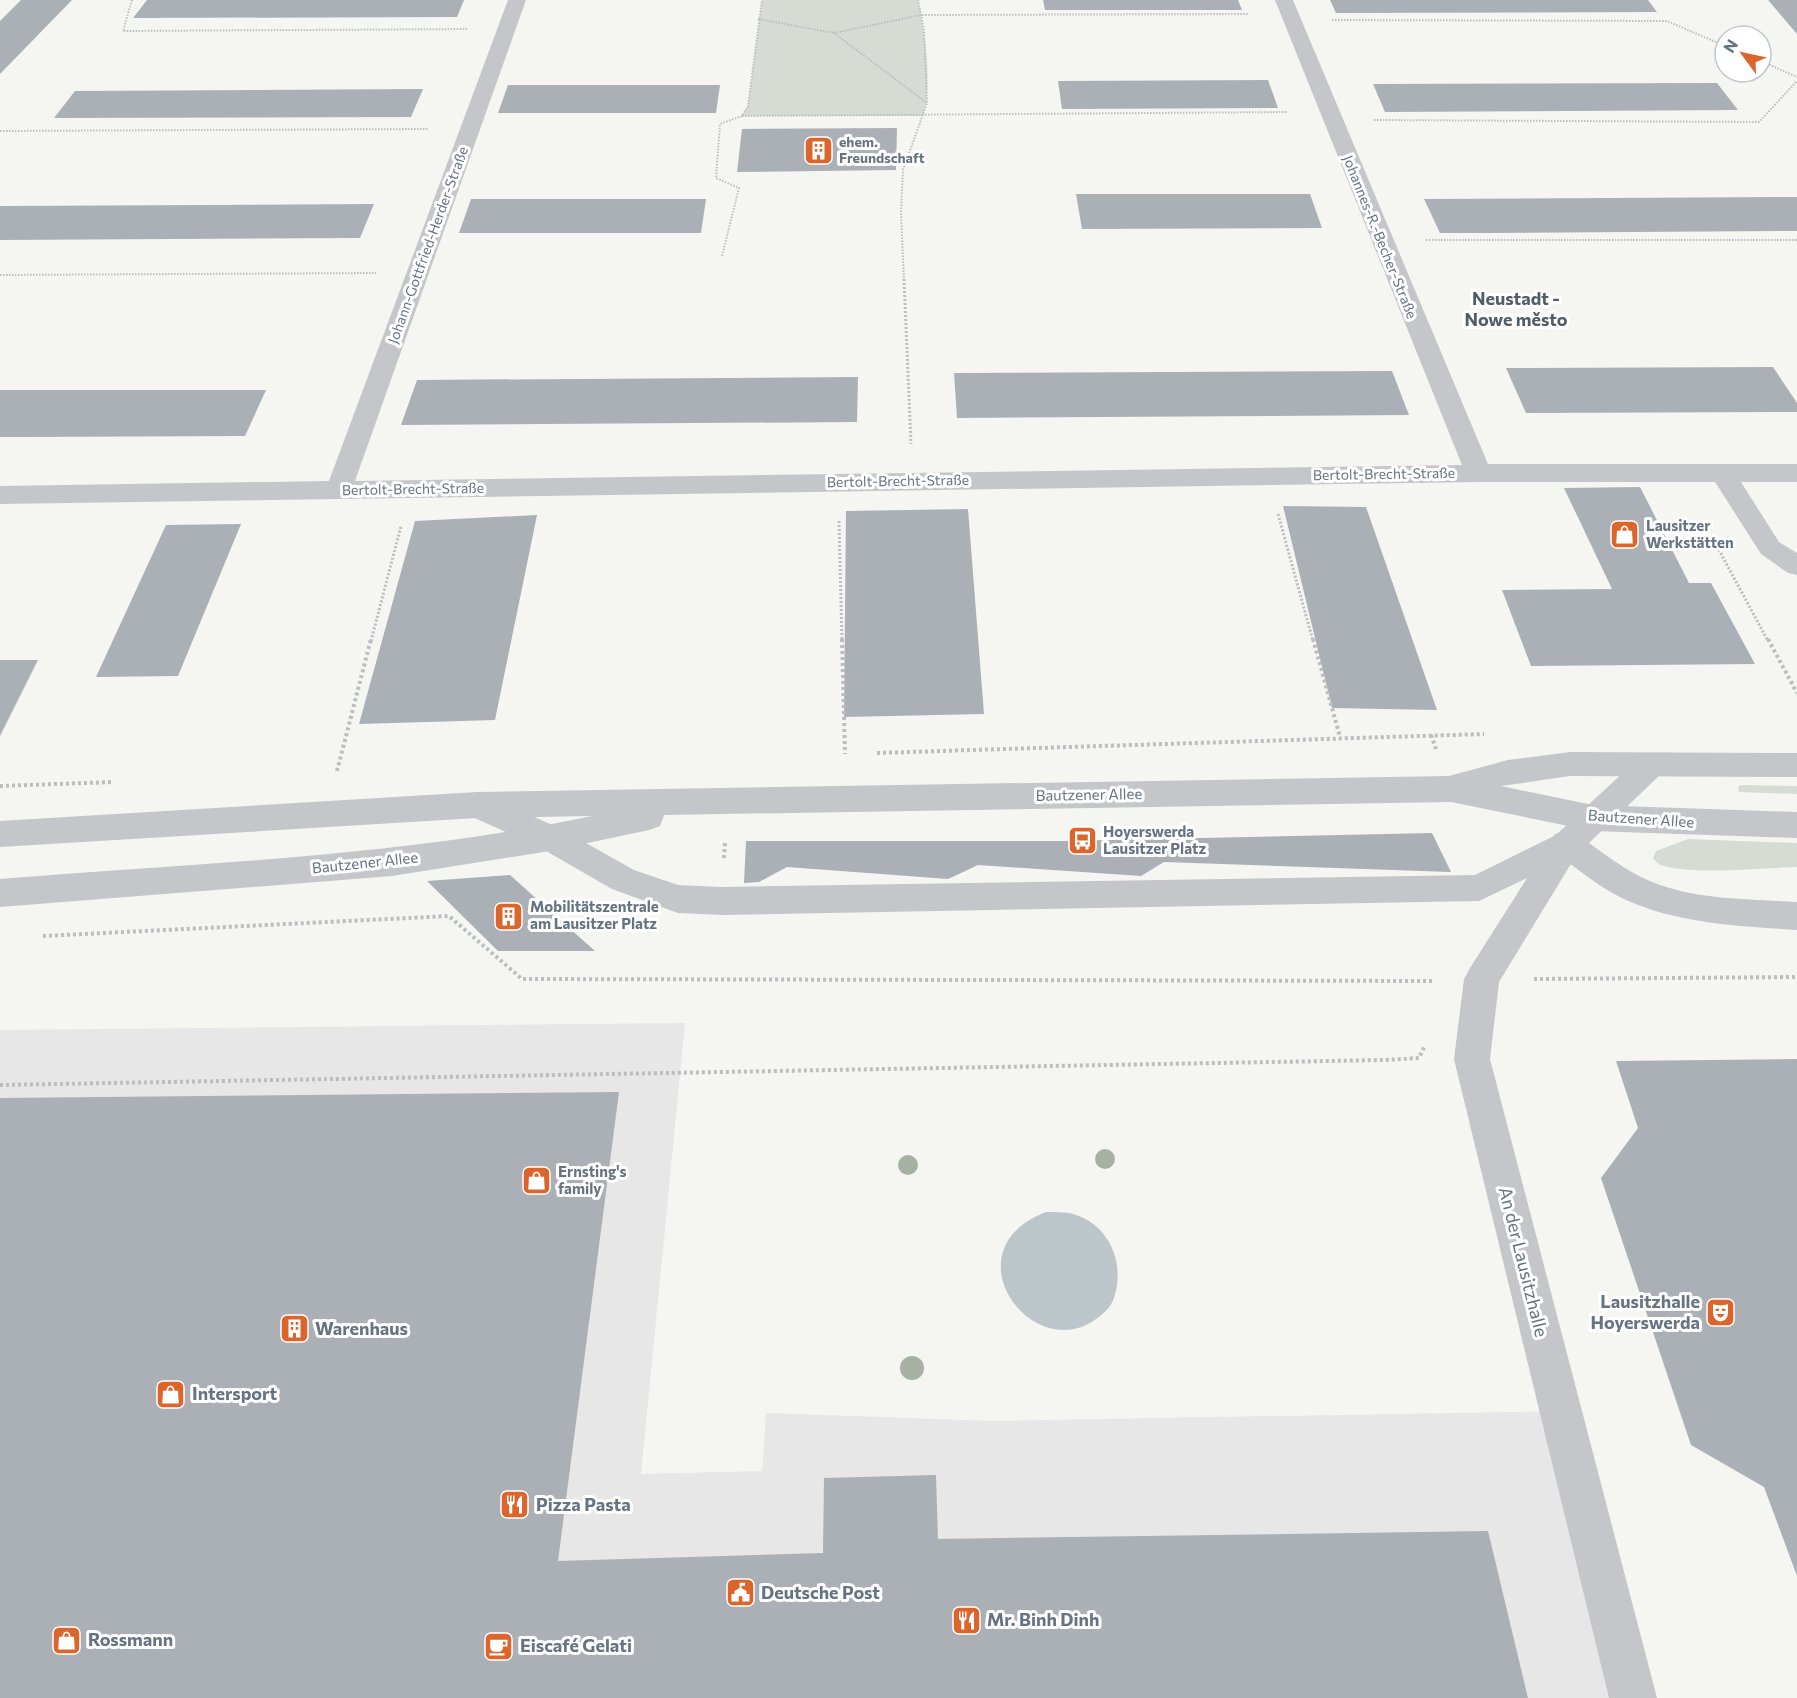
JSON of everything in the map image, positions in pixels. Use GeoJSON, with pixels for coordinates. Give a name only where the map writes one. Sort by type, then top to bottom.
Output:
{"type":"FeatureCollection","features":[{"type":"Feature","properties":{"kind":"street","name":"Johann-Gottfried-Herder-Straße"},"geometry":{"type":"LineString","coordinates":[[339,490],[517,0]]}},
{"type":"Feature","properties":{"kind":"street","name":"Johannes-R.-Becher-Straße"},"geometry":{"type":"LineString","coordinates":[[1289,11],[1381,240],[1479,473]]}},
{"type":"Feature","properties":{"kind":"street","name":"Bertolt-Brecht-Straße"},"geometry":{"type":"LineString","coordinates":[[0,495],[1479,473],[1678,475],[1797,473]]}},
{"type":"Feature","properties":{"kind":"street","name":"Bautzener Allee"},"geometry":{"type":"LineString","coordinates":[[1451,789],[1509,772],[1570,764],[1797,765]]}},
{"type":"Feature","properties":{"kind":"street","name":"Bautzener Allee"},"geometry":{"type":"LineString","coordinates":[[0,834],[477,805],[1451,789],[1593,818],[1797,825]]}},
{"type":"Feature","properties":{"kind":"street","name":"Bautzener Allee"},"geometry":{"type":"LineString","coordinates":[[0,893],[392,862],[550,838],[727,801]]}},
{"type":"Feature","properties":{"kind":"street","name":"An der Lausitzhalle"},"geometry":{"type":"LineString","coordinates":[[1567,844],[1482,979],[1472,1059],[1634,1698]]}},
{"type":"Feature","properties":{"kind":"lane"},"geometry":{"type":"LineString","coordinates":[[1723,474],[1770,548],[1797,566]]}},
{"type":"Feature","properties":{"kind":"lane"},"geometry":{"type":"LineString","coordinates":[[477,805],[550,838],[623,880],[678,899],[722,901],[1479,888],[1567,844],[1651,765]]}},
{"type":"Feature","properties":{"kind":"lane"},"geometry":{"type":"LineString","coordinates":[[1567,844],[1605,871],[1639,891],[1689,907],[1797,916]]}},
{"type":"Feature","properties":{"kind":"path"},"geometry":{"type":"LineString","coordinates":[[132,0],[123,31],[507,28]]}},
{"type":"Feature","properties":{"kind":"path"},"geometry":{"type":"LineString","coordinates":[[742,116],[748,106],[762,0]]}},
{"type":"Feature","properties":{"kind":"path"},"geometry":{"type":"LineString","coordinates":[[912,481],[901,213],[903,170],[927,103],[924,30],[918,0]]}},
{"type":"Feature","properties":{"kind":"path"},"geometry":{"type":"LineString","coordinates":[[758,19],[834,33],[921,15],[1289,11],[1667,21],[1713,41]]}},
{"type":"Feature","properties":{"kind":"path"},"geometry":{"type":"LineString","coordinates":[[834,33],[927,103]]}},
{"type":"Feature","properties":{"kind":"path"},"geometry":{"type":"LineString","coordinates":[[1773,67],[1797,77]]}},
{"type":"Feature","properties":{"kind":"path"},"geometry":{"type":"LineString","coordinates":[[722,256],[739,188],[716,178],[720,124],[742,116],[1331,116],[1759,122],[1797,81]]}},
{"type":"Feature","properties":{"kind":"path"},"geometry":{"type":"LineString","coordinates":[[0,130],[471,129]]}},
{"type":"Feature","properties":{"kind":"path"},"geometry":{"type":"LineString","coordinates":[[1381,240],[1797,240]]}},
{"type":"Feature","properties":{"kind":"path"},"geometry":{"type":"LineString","coordinates":[[0,275],[419,273]]}},
{"type":"Feature","properties":{"kind":"path"},"geometry":{"type":"LineString","coordinates":[[1678,475],[1797,693]]}},
{"type":"Feature","properties":{"kind":"path"},"geometry":{"type":"LineString","coordinates":[[1267,476],[1340,737]]}},
{"type":"Feature","properties":{"kind":"path"},"geometry":{"type":"LineString","coordinates":[[838,482],[845,754]]}},
{"type":"Feature","properties":{"kind":"path"},"geometry":{"type":"LineString","coordinates":[[337,772],[411,489]]}},
{"type":"Feature","properties":{"kind":"path"},"geometry":{"type":"LineString","coordinates":[[35,936],[449,916],[522,979],[1384,982],[1482,979],[1797,977]]}},
{"type":"Feature","properties":{"kind":"path"},"geometry":{"type":"LineString","coordinates":[[0,1085],[1384,1060],[1419,1058],[1428,1039]]}},
{"type":"Feature","properties":{"kind":"shaded area"},"geometry":{"type":"Polygon","coordinates":[[[762,0],[918,0],[928,73],[923,116],[742,116],[748,106],[762,0]]]}},
{"type":"Feature","properties":{"kind":"shaded area"},"geometry":{"type":"Polygon","coordinates":[[[1738,786],[1797,786],[1797,794],[1739,792],[1738,786]]]}},
{"type":"Feature","properties":{"kind":"shaded area"},"geometry":{"type":"Polygon","coordinates":[[[1688,839],[1797,843],[1797,867],[1729,870],[1678,869],[1662,866],[1653,858],[1656,851],[1688,839]]]}},
{"type":"Feature","properties":{"kind":"shaded area"},"geometry":{"type":"Polygon","coordinates":[[[685,1023],[641,1474],[762,1471],[766,1413],[993,1421],[1564,1411],[1646,1698],[0,1698],[0,1030],[685,1023]]]}},
{"type":"Feature","properties":{"kind":"shaded area"},"geometry":{"type":"Polygon","coordinates":[[[1046,1212],[1069,1213],[1094,1224],[1103,1233],[1115,1256],[1117,1281],[1114,1298],[1110,1305],[1096,1319],[1071,1329],[1047,1327],[1026,1316],[1010,1297],[1001,1275],[1003,1251],[1017,1229],[1046,1212]]]}},
{"type":"Feature","properties":{"kind":"building"},"geometry":{"type":"Polygon","coordinates":[[[21,0],[72,0],[0,74],[0,21],[21,0]]]}},
{"type":"Feature","properties":{"kind":"building"},"geometry":{"type":"Polygon","coordinates":[[[147,0],[464,0],[457,17],[133,18],[147,0]]]}},
{"type":"Feature","properties":{"kind":"building"},"geometry":{"type":"Polygon","coordinates":[[[1043,0],[1238,0],[1242,10],[1045,10],[1043,0]]]}},
{"type":"Feature","properties":{"kind":"building"},"geometry":{"type":"Polygon","coordinates":[[[1330,0],[1648,0],[1657,12],[1336,13],[1330,0]]]}},
{"type":"Feature","properties":{"kind":"building"},"geometry":{"type":"Polygon","coordinates":[[[1768,0],[1797,0],[1797,34],[1768,0]]]}},
{"type":"Feature","properties":{"kind":"building"},"geometry":{"type":"Polygon","coordinates":[[[1268,80],[1278,108],[1062,109],[1058,81],[1268,80]]]}},
{"type":"Feature","properties":{"kind":"building"},"geometry":{"type":"Polygon","coordinates":[[[1713,83],[1718,84],[1738,110],[1385,112],[1373,84],[1713,83]]]}},
{"type":"Feature","properties":{"kind":"building"},"geometry":{"type":"Polygon","coordinates":[[[508,85],[720,85],[716,113],[498,113],[508,85]]]}},
{"type":"Feature","properties":{"kind":"building"},"geometry":{"type":"Polygon","coordinates":[[[423,89],[411,117],[54,118],[75,91],[423,89]]]}},
{"type":"Feature","properties":{"kind":"building","name":"ehem. Freundschaft"},"geometry":{"type":"Polygon","coordinates":[[[897,128],[896,170],[737,172],[742,129],[897,128]]]}},
{"type":"Feature","properties":{"kind":"building"},"geometry":{"type":"Polygon","coordinates":[[[1076,194],[1310,194],[1322,228],[1082,229],[1076,194]]]}},
{"type":"Feature","properties":{"kind":"building"},"geometry":{"type":"Polygon","coordinates":[[[1797,197],[1797,231],[1488,233],[1440,233],[1424,199],[1797,197]]]}},
{"type":"Feature","properties":{"kind":"building"},"geometry":{"type":"Polygon","coordinates":[[[471,199],[706,199],[701,233],[459,233],[471,199]]]}},
{"type":"Feature","properties":{"kind":"building"},"geometry":{"type":"Polygon","coordinates":[[[374,204],[360,238],[0,240],[0,206],[374,204]]]}},
{"type":"Feature","properties":{"kind":"building"},"geometry":{"type":"Polygon","coordinates":[[[1773,367],[1797,403],[1797,412],[1526,413],[1506,368],[1773,367]]]}},
{"type":"Feature","properties":{"kind":"building"},"geometry":{"type":"Polygon","coordinates":[[[1392,371],[1409,415],[957,418],[954,373],[1392,371]]]}},
{"type":"Feature","properties":{"kind":"building"},"geometry":{"type":"Polygon","coordinates":[[[858,377],[857,422],[401,425],[417,380],[858,377]]]}},
{"type":"Feature","properties":{"kind":"building"},"geometry":{"type":"Polygon","coordinates":[[[0,390],[266,390],[245,436],[0,437],[0,390]]]}},
{"type":"Feature","properties":{"kind":"building","name":"Lausitzer Werkstätten"},"geometry":{"type":"Polygon","coordinates":[[[1640,487],[1689,583],[1711,583],[1755,664],[1531,666],[1502,590],[1612,589],[1564,488],[1640,487]]]}},
{"type":"Feature","properties":{"kind":"building"},"geometry":{"type":"Polygon","coordinates":[[[1283,506],[1366,507],[1437,710],[1332,708],[1283,506]]]}},
{"type":"Feature","properties":{"kind":"building"},"geometry":{"type":"Polygon","coordinates":[[[968,509],[984,714],[844,717],[846,511],[968,509]]]}},
{"type":"Feature","properties":{"kind":"building"},"geometry":{"type":"Polygon","coordinates":[[[537,515],[495,720],[359,724],[415,521],[537,515]]]}},
{"type":"Feature","properties":{"kind":"building"},"geometry":{"type":"Polygon","coordinates":[[[241,524],[178,676],[96,677],[166,525],[241,524]]]}},
{"type":"Feature","properties":{"kind":"building"},"geometry":{"type":"Polygon","coordinates":[[[0,660],[38,660],[0,736],[0,660]]]}},
{"type":"Feature","properties":{"kind":"building"},"geometry":{"type":"Polygon","coordinates":[[[1432,833],[1451,872],[1164,862],[1141,876],[978,865],[948,879],[787,867],[759,882],[744,883],[746,841],[1061,841],[1432,833]]]}},
{"type":"Feature","properties":{"kind":"building","name":"Mobilitätszentrale am Lausitzer Platz"},"geometry":{"type":"Polygon","coordinates":[[[510,875],[595,951],[498,951],[427,881],[510,875]]]}},
{"type":"Feature","properties":{"kind":"building","name":"Lausitzhalle Hoyerswerda"},"geometry":{"type":"Polygon","coordinates":[[[1797,1059],[1797,1576],[1764,1487],[1691,1445],[1601,1178],[1638,1128],[1616,1061],[1797,1059]]]}},
{"type":"Feature","properties":{"kind":"building","name":"Warenhaus"},"geometry":{"type":"Polygon","coordinates":[[[619,1092],[558,1561],[823,1553],[824,1478],[936,1475],[938,1539],[1488,1531],[1528,1698],[0,1698],[0,1098],[619,1092]]]}},
{"type":"Feature","properties":{"kind":"place","name":"ehem. Freundschaft"},"geometry":{"type":"Point","coordinates":[818,150]}},
{"type":"Feature","properties":{"kind":"place","name":"Lausitzer Werkstätten"},"geometry":{"type":"Point","coordinates":[1625,535]}},
{"type":"Feature","properties":{"kind":"place","name":"Hoyerswerda Lausitzer Platz"},"geometry":{"type":"Point","coordinates":[1082,841]}},
{"type":"Feature","properties":{"kind":"place","name":"Mobilitätszentrale am Lausitzer Platz"},"geometry":{"type":"Point","coordinates":[509,916]}},
{"type":"Feature","properties":{"kind":"place","name":"Ernsting's family"},"geometry":{"type":"Point","coordinates":[537,1181]}},
{"type":"Feature","properties":{"kind":"place","name":"Lausitzhalle Hoyerswerda"},"geometry":{"type":"Point","coordinates":[1721,1312]}},
{"type":"Feature","properties":{"kind":"place","name":"Warenhaus"},"geometry":{"type":"Point","coordinates":[294,1329]}},
{"type":"Feature","properties":{"kind":"place","name":"Intersport"},"geometry":{"type":"Point","coordinates":[171,1394]}},
{"type":"Feature","properties":{"kind":"place","name":"Pizza Pasta"},"geometry":{"type":"Point","coordinates":[515,1505]}},
{"type":"Feature","properties":{"kind":"place","name":"Deutsche Post"},"geometry":{"type":"Point","coordinates":[740,1593]}},
{"type":"Feature","properties":{"kind":"place","name":"Mr. Binh Dinh"},"geometry":{"type":"Point","coordinates":[966,1620]}},
{"type":"Feature","properties":{"kind":"place","name":"Rossmann"},"geometry":{"type":"Point","coordinates":[67,1640]}},
{"type":"Feature","properties":{"kind":"place","name":"Eiscafé Gelati"},"geometry":{"type":"Point","coordinates":[499,1646]}},
{"type":"Feature","properties":{"kind":"district","name":"Neustadt - Nowe město"},"geometry":{"type":"Point","coordinates":[1516,309]}}]}
